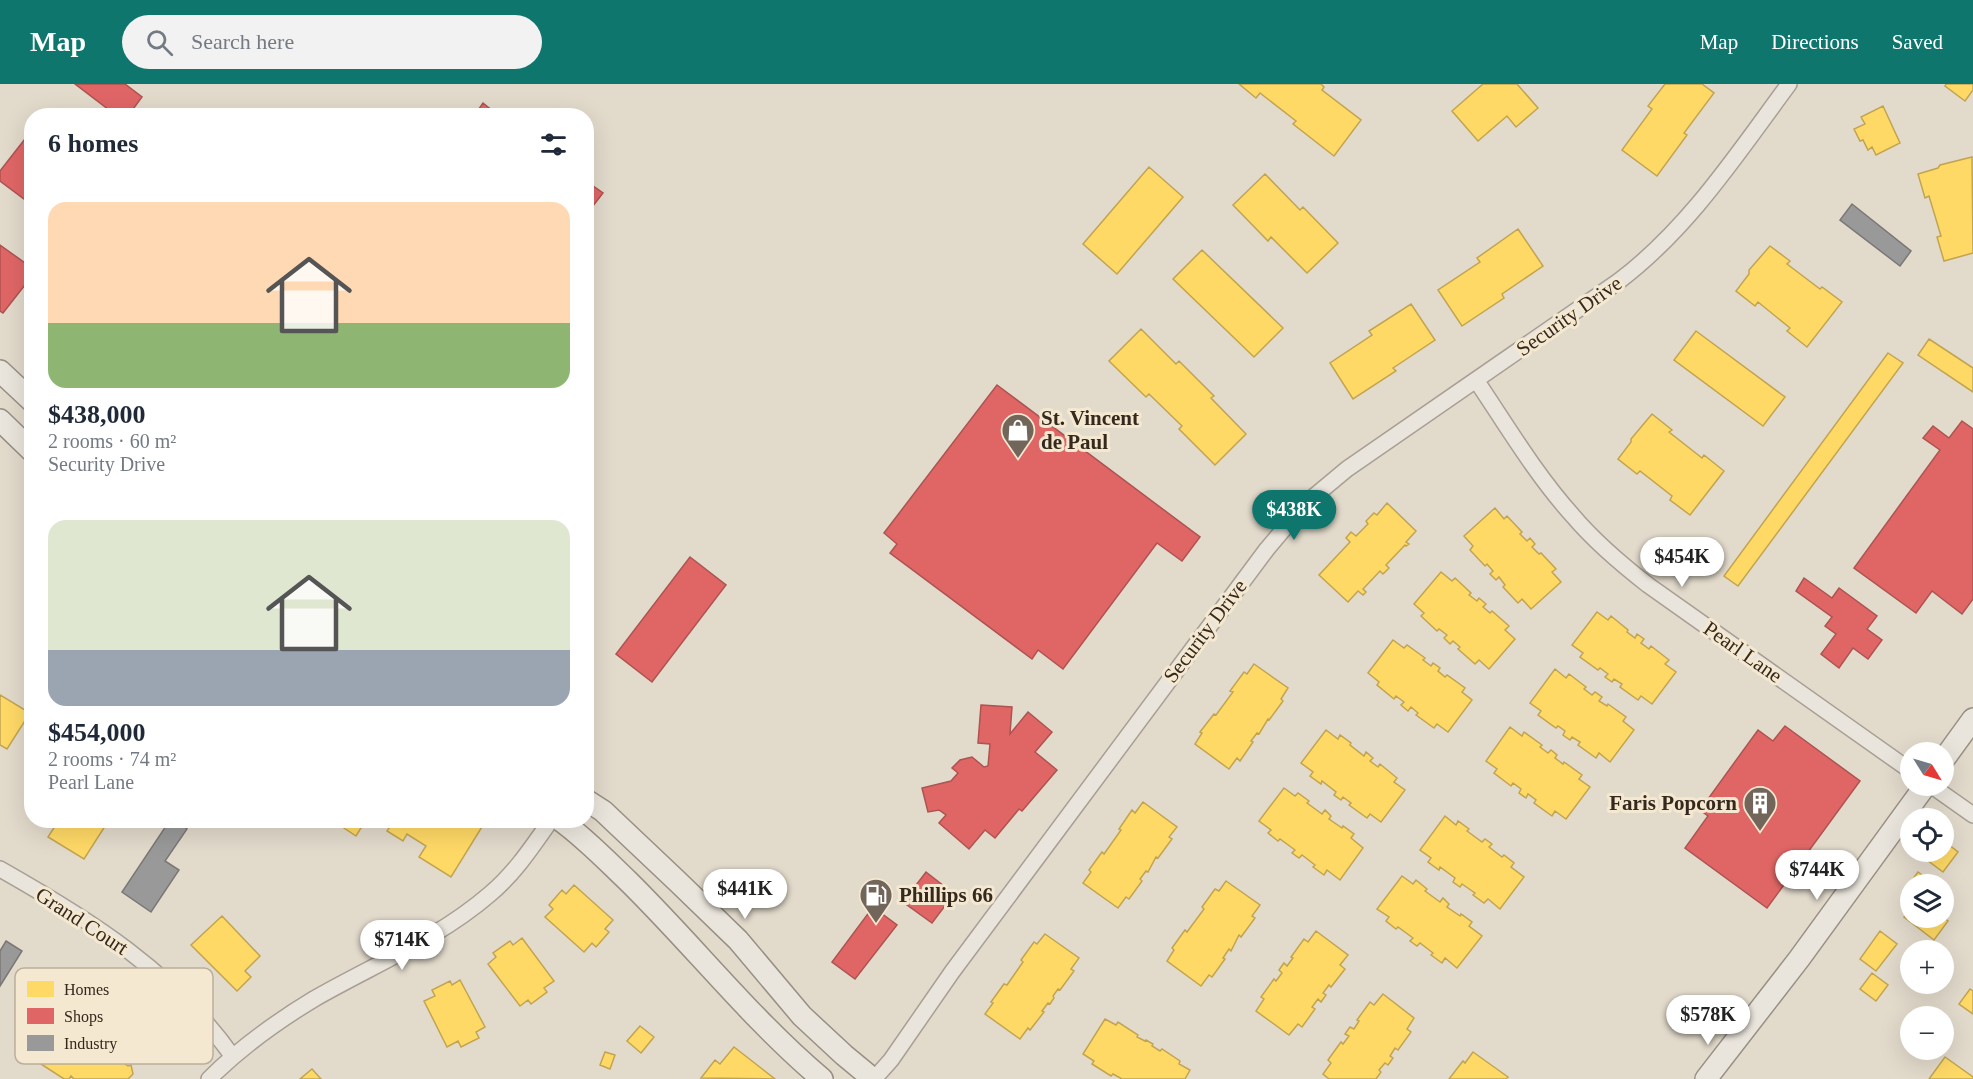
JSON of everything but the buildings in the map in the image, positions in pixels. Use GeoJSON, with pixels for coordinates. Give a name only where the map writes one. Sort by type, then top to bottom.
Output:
{"type":"FeatureCollection","features":[{"type":"Feature","properties":{"kind":"main road"},"geometry":{"type":"LineString","coordinates":[[0,371],[24,394]]}},
{"type":"Feature","properties":{"kind":"main road"},"geometry":{"type":"LineString","coordinates":[[0,420],[24,443]]}},
{"type":"Feature","properties":{"kind":"main road"},"geometry":{"type":"LineString","coordinates":[[1954,745],[1973,719]]}},
{"type":"Feature","properties":{"kind":"main road"},"geometry":{"type":"LineString","coordinates":[[1706,1079],[1799,959],[1918,796]]}},
{"type":"Feature","properties":{"kind":"main road"},"geometry":{"type":"LineString","coordinates":[[594,805],[603,811],[738,940],[802,1016],[874,1079]]}},
{"type":"Feature","properties":{"kind":"main road"},"geometry":{"type":"LineString","coordinates":[[571,828],[654,907],[758,1021],[822,1079]]}},
{"type":"Feature","properties":{"kind":"main road"},"geometry":{"type":"LineString","coordinates":[[1714,1079],[1740,1037]]}},
{"type":"Feature","properties":{"kind":"street","name":"Security Drive"},"geometry":{"type":"LineString","coordinates":[[874,1079],[891,1060],[952,972],[1281,531],[1305,504],[1347,469],[1619,281],[1664,244],[1695,210],[1789,84]]}},
{"type":"Feature","properties":{"kind":"street","name":"Pearl Lane"},"geometry":{"type":"LineString","coordinates":[[1476,380],[1552,491],[1607,551],[1648,585],[1900,763]]}},
{"type":"Feature","properties":{"kind":"street"},"geometry":{"type":"LineString","coordinates":[[1946,796],[1973,815]]}},
{"type":"Feature","properties":{"kind":"street"},"geometry":{"type":"LineString","coordinates":[[209,1079],[265,1032],[306,1004],[432,936],[467,913],[492,893],[521,863],[545,828]]}},
{"type":"Feature","properties":{"kind":"street","name":"Grand Court"},"geometry":{"type":"LineString","coordinates":[[0,869],[72,910],[127,949],[148,968]]}},
{"type":"Feature","properties":{"kind":"street","name":"Grand Court"},"geometry":{"type":"LineString","coordinates":[[213,1031],[233,1057]]}},
{"type":"Feature","properties":{"kind":"place","name":"St. Vincent de Paul"},"geometry":{"type":"Point","coordinates":[1018,459]}},
{"type":"Feature","properties":{"kind":"place","name":"Faris Popcorn"},"geometry":{"type":"Point","coordinates":[1760,832]}},
{"type":"Feature","properties":{"kind":"place","name":"Phillips 66"},"geometry":{"type":"Point","coordinates":[876,924]}}]}
